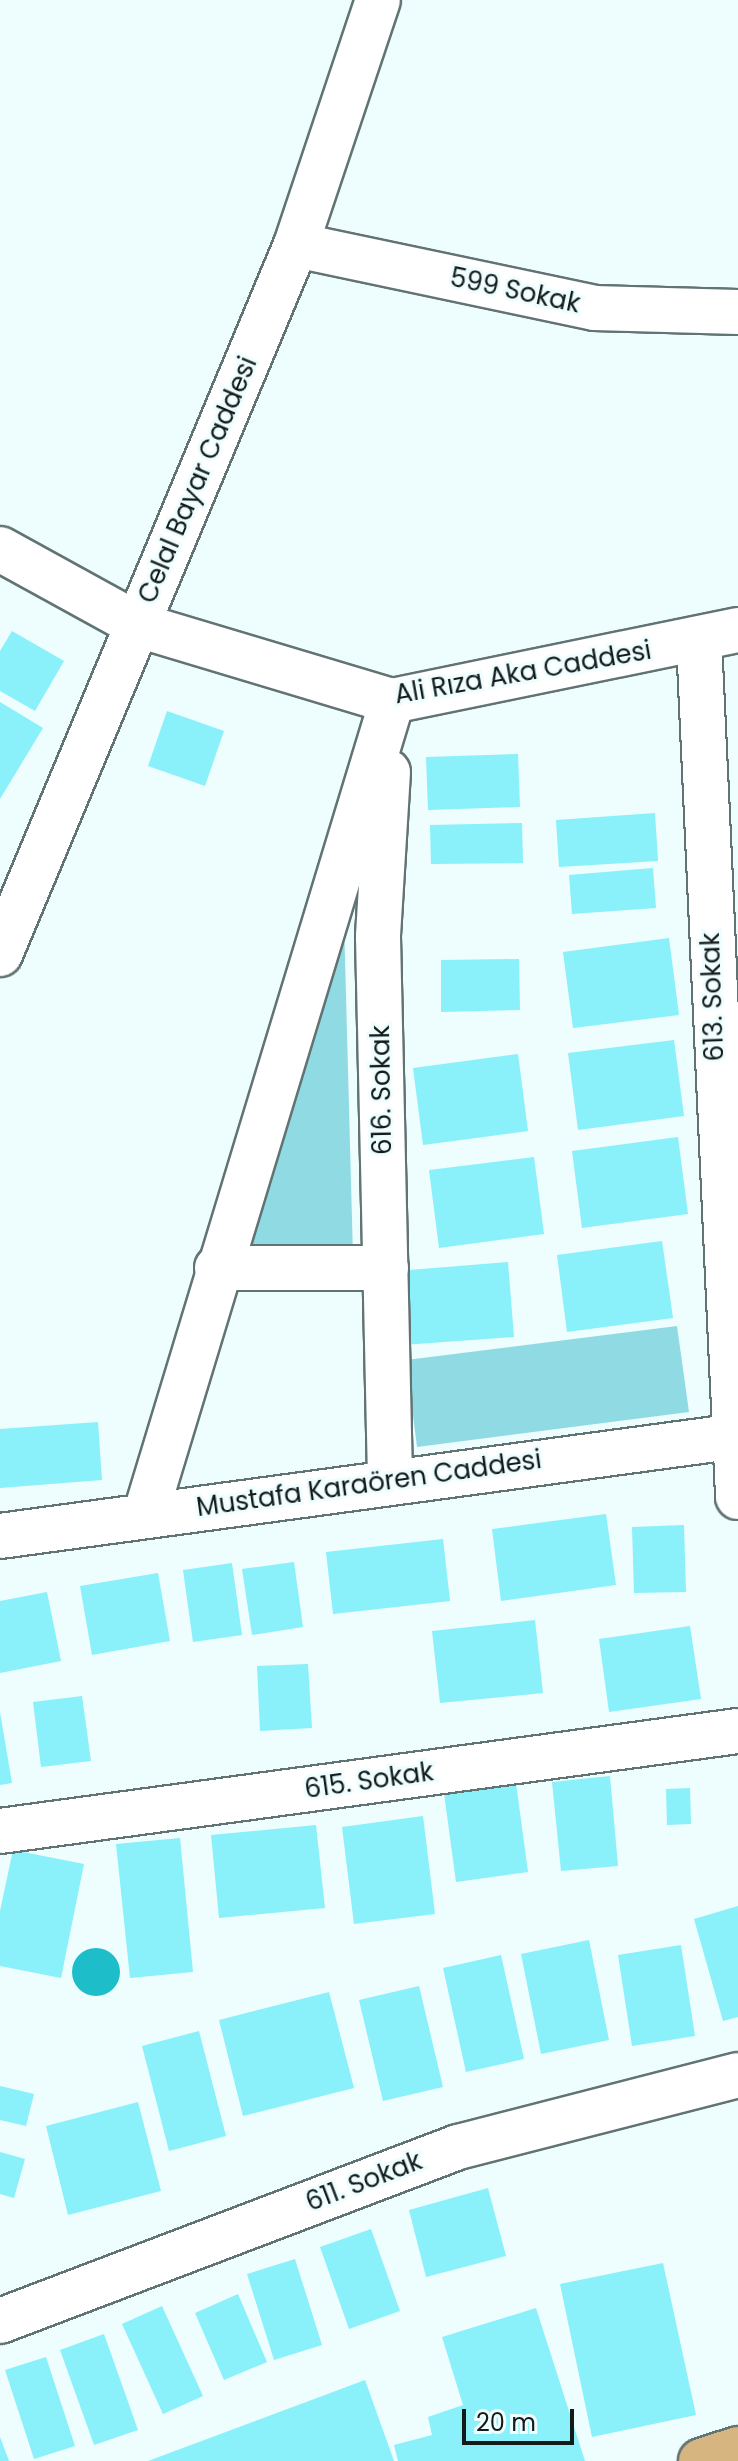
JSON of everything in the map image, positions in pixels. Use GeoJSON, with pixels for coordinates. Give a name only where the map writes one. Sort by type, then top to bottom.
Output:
{"type":"FeatureCollection","features":[{"type":"Feature","properties":{"kind":"street","name":"Celal Bayar Caddesi"},"geometry":{"type":"LineString","coordinates":[[2,944],[296,245],[378,0]]}},
{"type":"Feature","properties":{"kind":"street","name":"599 Sokak"},"geometry":{"type":"LineString","coordinates":[[296,245],[594,308],[738,312]]}},
{"type":"Feature","properties":{"kind":"street","name":"Ali Rıza Aka Caddesi"},"geometry":{"type":"LineString","coordinates":[[0,549],[138,625],[392,701],[719,635]]}},
{"type":"Feature","properties":{"kind":"street","name":"613. Sokak"},"geometry":{"type":"LineString","coordinates":[[719,635],[734,1436],[738,1497]]}},
{"type":"Feature","properties":{"kind":"street"},"geometry":{"type":"LineString","coordinates":[[145,1516],[217,1268],[392,701]]}},
{"type":"Feature","properties":{"kind":"street","name":"616. Sokak"},"geometry":{"type":"LineString","coordinates":[[390,1480],[378,937],[392,701]]}},
{"type":"Feature","properties":{"kind":"street"},"geometry":{"type":"LineString","coordinates":[[217,1268],[386,1268]]}},
{"type":"Feature","properties":{"kind":"street","name":"Mustafa Karaören Caddesi"},"geometry":{"type":"LineString","coordinates":[[0,1536],[390,1480],[734,1436]]}},
{"type":"Feature","properties":{"kind":"street","name":"615. Sokak"},"geometry":{"type":"LineString","coordinates":[[0,1831],[738,1731]]}},
{"type":"Feature","properties":{"kind":"street","name":"611. Sokak"},"geometry":{"type":"LineString","coordinates":[[0,2321],[458,2147],[738,2075]]}},
{"type":"Feature","properties":{"kind":"shaded area"},"geometry":{"type":"Polygon","coordinates":[[[344,921],[353,1256],[236,1253],[344,921]]]}},
{"type":"Feature","properties":{"kind":"shaded area"},"geometry":{"type":"Polygon","coordinates":[[[677,1326],[689,1412],[417,1447],[406,1360],[677,1326]]]}},
{"type":"Feature","properties":{"kind":"shaded area"},"geometry":{"type":"Polygon","coordinates":[[[96,1948],[105,1949],[113,1955],[119,1963],[119,1981],[113,1989],[105,1995],[96,1996],[87,1995],[79,1989],[73,1981],[72,1972],[73,1963],[79,1955],[87,1949],[96,1948]]]}},
{"type":"Feature","properties":{"kind":"building"},"geometry":{"type":"Polygon","coordinates":[[[12,631],[64,661],[35,711],[0,691],[0,651],[12,631]]]}},
{"type":"Feature","properties":{"kind":"building"},"geometry":{"type":"Polygon","coordinates":[[[0,702],[43,728],[0,799],[0,702]]]}},
{"type":"Feature","properties":{"kind":"building"},"geometry":{"type":"Polygon","coordinates":[[[167,711],[224,731],[205,786],[148,766],[167,711]]]}},
{"type":"Feature","properties":{"kind":"building"},"geometry":{"type":"Polygon","coordinates":[[[518,754],[520,807],[428,810],[426,757],[518,754]]]}},
{"type":"Feature","properties":{"kind":"building"},"geometry":{"type":"Polygon","coordinates":[[[655,813],[658,861],[559,867],[556,820],[655,813]]]}},
{"type":"Feature","properties":{"kind":"building"},"geometry":{"type":"Polygon","coordinates":[[[522,823],[523,863],[431,864],[430,825],[522,823]]]}},
{"type":"Feature","properties":{"kind":"building"},"geometry":{"type":"Polygon","coordinates":[[[653,868],[656,908],[572,914],[569,875],[653,868]]]}},
{"type":"Feature","properties":{"kind":"building"},"geometry":{"type":"Polygon","coordinates":[[[669,938],[679,1015],[573,1028],[563,952],[669,938]]]}},
{"type":"Feature","properties":{"kind":"building"},"geometry":{"type":"Polygon","coordinates":[[[519,959],[520,1010],[441,1012],[441,960],[519,959]]]}},
{"type":"Feature","properties":{"kind":"building"},"geometry":{"type":"Polygon","coordinates":[[[674,1040],[684,1116],[578,1130],[568,1053],[674,1040]]]}},
{"type":"Feature","properties":{"kind":"building"},"geometry":{"type":"Polygon","coordinates":[[[518,1054],[528,1131],[423,1145],[413,1068],[518,1054]]]}},
{"type":"Feature","properties":{"kind":"building"},"geometry":{"type":"Polygon","coordinates":[[[678,1137],[688,1214],[582,1228],[572,1151],[678,1137]]]}},
{"type":"Feature","properties":{"kind":"building"},"geometry":{"type":"Polygon","coordinates":[[[534,1157],[544,1234],[439,1248],[429,1170],[534,1157]]]}},
{"type":"Feature","properties":{"kind":"building"},"geometry":{"type":"Polygon","coordinates":[[[662,1241],[673,1318],[567,1332],[557,1255],[662,1241]]]}},
{"type":"Feature","properties":{"kind":"building"},"geometry":{"type":"Polygon","coordinates":[[[508,1262],[514,1337],[403,1345],[397,1271],[508,1262]]]}},
{"type":"Feature","properties":{"kind":"building"},"geometry":{"type":"Polygon","coordinates":[[[98,1422],[102,1480],[0,1488],[0,1429],[98,1422]]]}},
{"type":"Feature","properties":{"kind":"building"},"geometry":{"type":"Polygon","coordinates":[[[606,1514],[616,1585],[501,1601],[492,1529],[606,1514]]]}},
{"type":"Feature","properties":{"kind":"building"},"geometry":{"type":"Polygon","coordinates":[[[684,1525],[686,1592],[634,1593],[632,1527],[684,1525]]]}},
{"type":"Feature","properties":{"kind":"building"},"geometry":{"type":"Polygon","coordinates":[[[443,1539],[450,1601],[333,1614],[326,1552],[443,1539]]]}},
{"type":"Feature","properties":{"kind":"building"},"geometry":{"type":"Polygon","coordinates":[[[294,1562],[303,1627],[252,1635],[242,1569],[294,1562]]]}},
{"type":"Feature","properties":{"kind":"building"},"geometry":{"type":"Polygon","coordinates":[[[232,1563],[242,1635],[193,1642],[183,1570],[232,1563]]]}},
{"type":"Feature","properties":{"kind":"building"},"geometry":{"type":"Polygon","coordinates":[[[158,1573],[170,1641],[92,1655],[80,1586],[158,1573]]]}},
{"type":"Feature","properties":{"kind":"building"},"geometry":{"type":"Polygon","coordinates":[[[47,1592],[61,1661],[0,1673],[0,1601],[47,1592]]]}},
{"type":"Feature","properties":{"kind":"building"},"geometry":{"type":"Polygon","coordinates":[[[535,1620],[543,1693],[440,1703],[432,1631],[535,1620]]]}},
{"type":"Feature","properties":{"kind":"building"},"geometry":{"type":"Polygon","coordinates":[[[690,1626],[701,1699],[609,1712],[599,1639],[690,1626]]]}},
{"type":"Feature","properties":{"kind":"building"},"geometry":{"type":"Polygon","coordinates":[[[308,1664],[312,1728],[260,1731],[257,1666],[308,1664]]]}},
{"type":"Feature","properties":{"kind":"building"},"geometry":{"type":"Polygon","coordinates":[[[82,1696],[91,1761],[41,1767],[33,1702],[82,1696]]]}},
{"type":"Feature","properties":{"kind":"building"},"geometry":{"type":"Polygon","coordinates":[[[0,1712],[12,1783],[0,1785],[0,1712]]]}},
{"type":"Feature","properties":{"kind":"building"},"geometry":{"type":"Polygon","coordinates":[[[610,1776],[618,1866],[561,1871],[552,1782],[610,1776]]]}},
{"type":"Feature","properties":{"kind":"building"},"geometry":{"type":"Polygon","coordinates":[[[516,1783],[528,1872],[456,1882],[444,1793],[516,1783]]]}},
{"type":"Feature","properties":{"kind":"building"},"geometry":{"type":"Polygon","coordinates":[[[690,1788],[691,1824],[667,1825],[666,1789],[690,1788]]]}},
{"type":"Feature","properties":{"kind":"building"},"geometry":{"type":"Polygon","coordinates":[[[423,1816],[435,1914],[354,1924],[342,1827],[423,1816]]]}},
{"type":"Feature","properties":{"kind":"building"},"geometry":{"type":"Polygon","coordinates":[[[316,1825],[325,1908],[219,1918],[211,1835],[316,1825]]]}},
{"type":"Feature","properties":{"kind":"building"},"geometry":{"type":"Polygon","coordinates":[[[180,1838],[193,1972],[130,1978],[116,1844],[180,1838]]]}},
{"type":"Feature","properties":{"kind":"building"},"geometry":{"type":"Polygon","coordinates":[[[13,1850],[84,1864],[61,1978],[0,1966],[0,1911],[13,1850]]]}},
{"type":"Feature","properties":{"kind":"building"},"geometry":{"type":"Polygon","coordinates":[[[738,1906],[738,2017],[723,2021],[694,1919],[738,1906]]]}},
{"type":"Feature","properties":{"kind":"building"},"geometry":{"type":"Polygon","coordinates":[[[589,1940],[609,2040],[541,2054],[521,1954],[589,1940]]]}},
{"type":"Feature","properties":{"kind":"building"},"geometry":{"type":"Polygon","coordinates":[[[681,1945],[695,2036],[632,2046],[618,1955],[681,1945]]]}},
{"type":"Feature","properties":{"kind":"building"},"geometry":{"type":"Polygon","coordinates":[[[501,1955],[524,2059],[466,2072],[443,1968],[501,1955]]]}},
{"type":"Feature","properties":{"kind":"building"},"geometry":{"type":"Polygon","coordinates":[[[419,1986],[443,2087],[383,2101],[359,2000],[419,1986]]]}},
{"type":"Feature","properties":{"kind":"building"},"geometry":{"type":"Polygon","coordinates":[[[329,1992],[354,2088],[243,2116],[219,2020],[329,1992]]]}},
{"type":"Feature","properties":{"kind":"building"},"geometry":{"type":"Polygon","coordinates":[[[199,2031],[226,2136],[169,2151],[142,2046],[199,2031]]]}},
{"type":"Feature","properties":{"kind":"building"},"geometry":{"type":"Polygon","coordinates":[[[0,2086],[34,2094],[26,2126],[0,2120],[0,2086]]]}},
{"type":"Feature","properties":{"kind":"building"},"geometry":{"type":"Polygon","coordinates":[[[138,2102],[161,2191],[68,2215],[46,2126],[138,2102]]]}},
{"type":"Feature","properties":{"kind":"building"},"geometry":{"type":"Polygon","coordinates":[[[0,2152],[25,2159],[14,2198],[0,2194],[0,2152]]]}},
{"type":"Feature","properties":{"kind":"building"},"geometry":{"type":"Polygon","coordinates":[[[488,2188],[506,2256],[426,2277],[409,2210],[488,2188]]]}},
{"type":"Feature","properties":{"kind":"building"},"geometry":{"type":"Polygon","coordinates":[[[371,2229],[400,2311],[349,2329],[320,2247],[371,2229]]]}},
{"type":"Feature","properties":{"kind":"building"},"geometry":{"type":"Polygon","coordinates":[[[295,2259],[322,2345],[274,2360],[247,2274],[295,2259]]]}},
{"type":"Feature","properties":{"kind":"building"},"geometry":{"type":"Polygon","coordinates":[[[663,2263],[696,2415],[592,2437],[560,2284],[663,2263]]]}},
{"type":"Feature","properties":{"kind":"building"},"geometry":{"type":"Polygon","coordinates":[[[238,2294],[267,2362],[224,2380],[195,2313],[238,2294]]]}},
{"type":"Feature","properties":{"kind":"building"},"geometry":{"type":"Polygon","coordinates":[[[162,2306],[203,2396],[163,2414],[122,2324],[162,2306]]]}},
{"type":"Feature","properties":{"kind":"building"},"geometry":{"type":"Polygon","coordinates":[[[536,2308],[585,2461],[398,2461],[394,2445],[432,2435],[428,2417],[463,2405],[442,2337],[536,2308]]]}},
{"type":"Feature","properties":{"kind":"building"},"geometry":{"type":"Polygon","coordinates":[[[104,2334],[138,2430],[94,2445],[60,2350],[104,2334]]]}},
{"type":"Feature","properties":{"kind":"building"},"geometry":{"type":"Polygon","coordinates":[[[46,2357],[75,2446],[34,2459],[5,2370],[46,2357]]]}},
{"type":"Feature","properties":{"kind":"building"},"geometry":{"type":"Polygon","coordinates":[[[365,2380],[394,2461],[148,2461],[365,2380]]]}},
{"type":"Feature","properties":{"kind":"building"},"geometry":{"type":"Polygon","coordinates":[[[0,2437],[9,2461],[0,2461],[0,2437]]]}}]}
